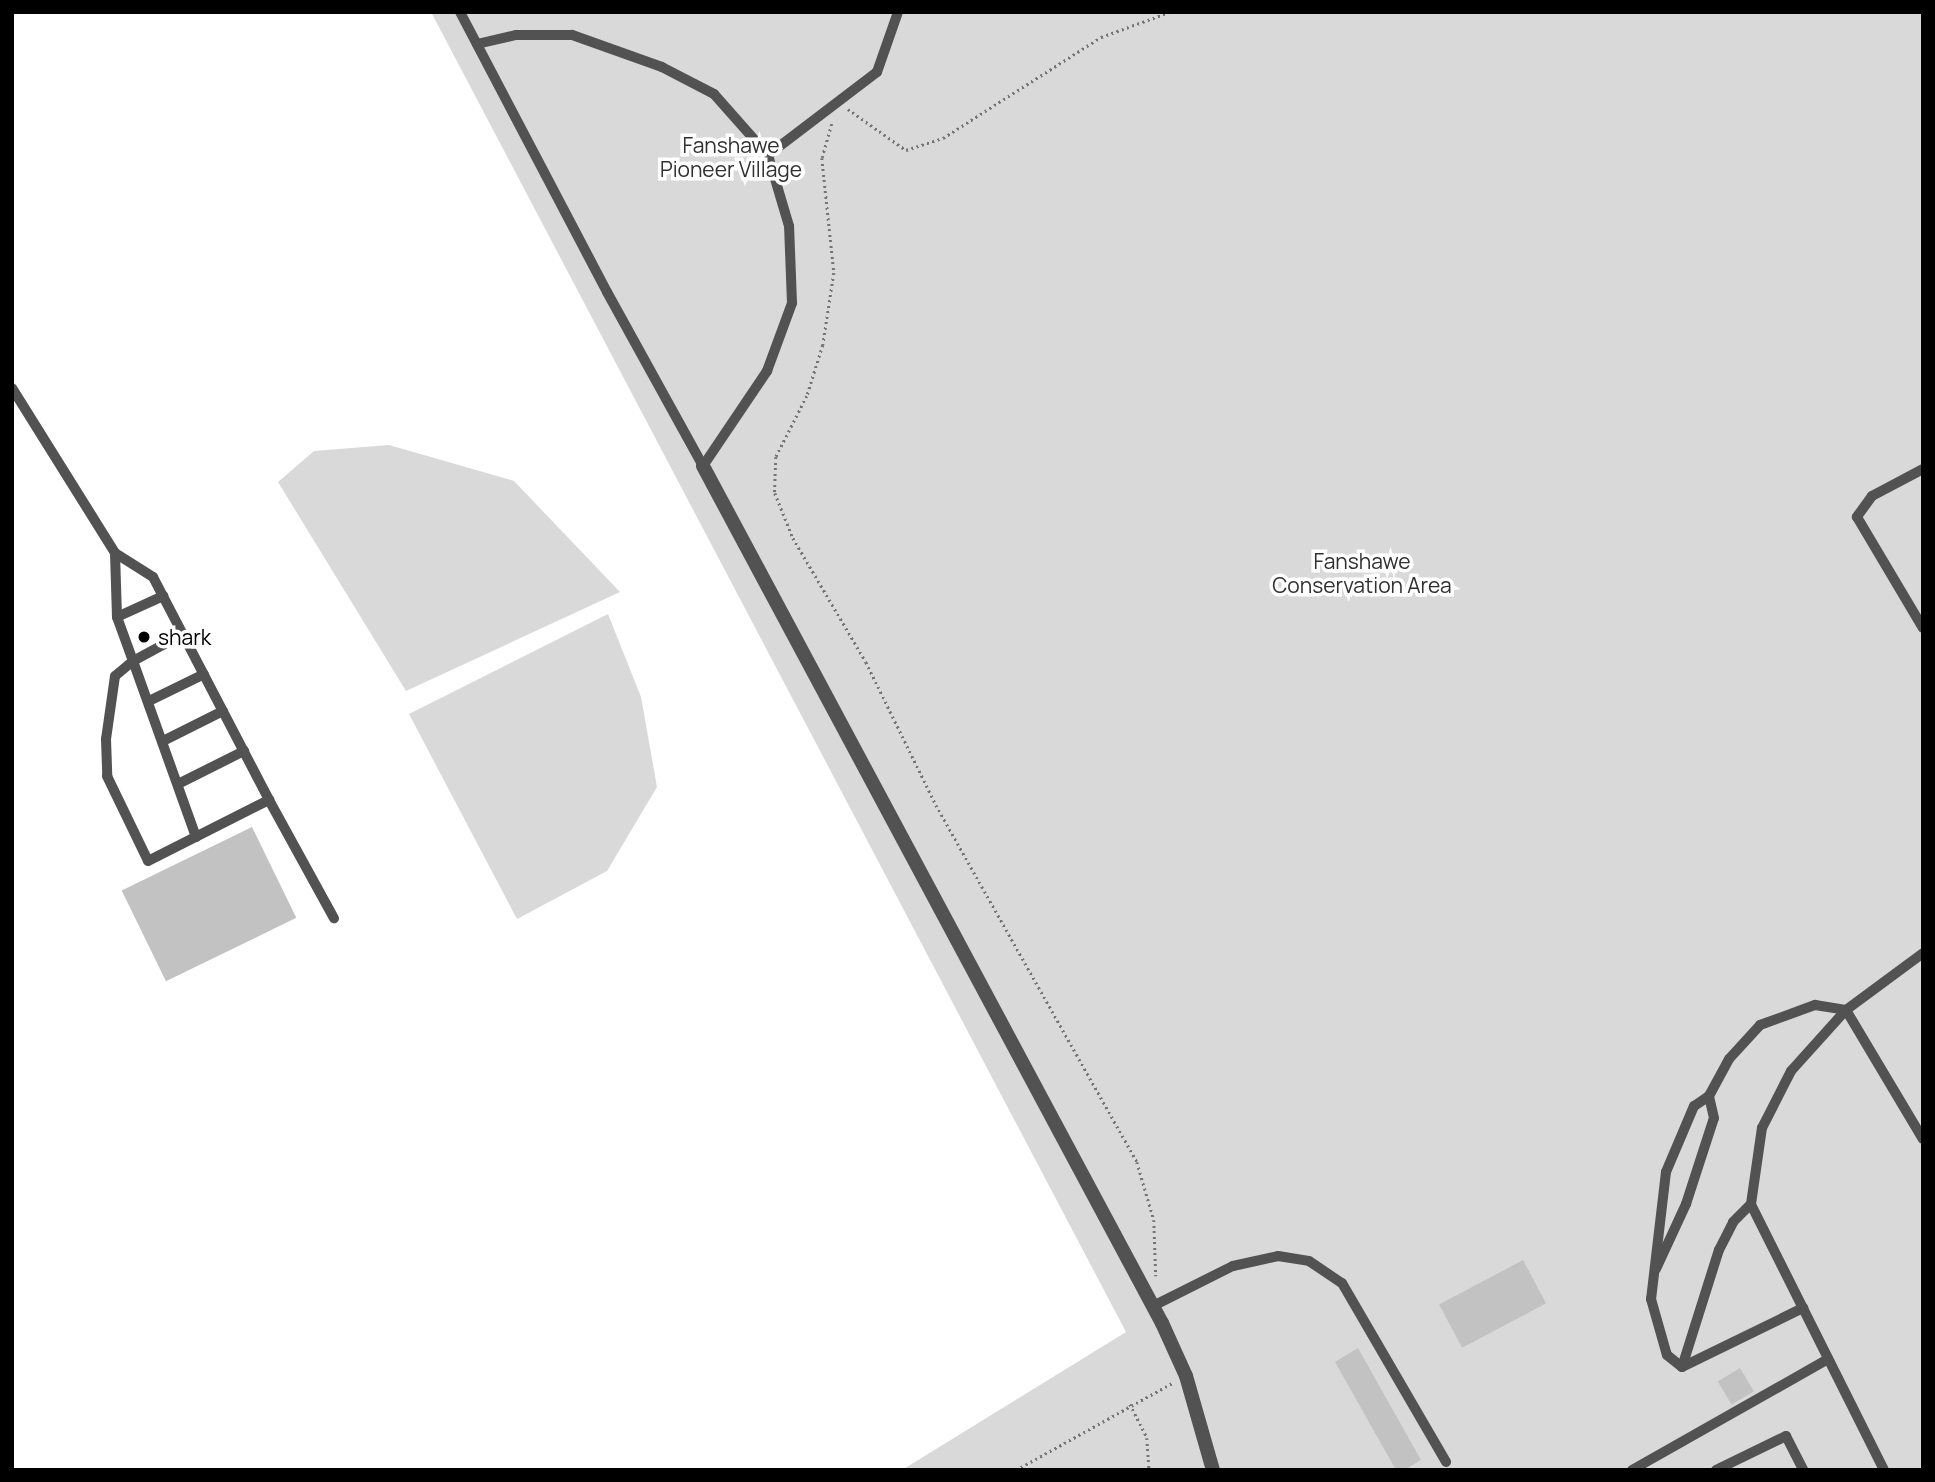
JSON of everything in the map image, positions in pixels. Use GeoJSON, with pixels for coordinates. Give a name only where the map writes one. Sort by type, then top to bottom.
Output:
{"type":"FeatureCollection","features":[{"type":"Feature","properties":{"kind":"street"},"geometry":{"type":"LineString","coordinates":[[703,466],[1153,1306],[1185,1376],[1213,1470]]}},
{"type":"Feature","properties":{"kind":"lane"},"geometry":{"type":"LineString","coordinates":[[460,12],[477,44],[703,466],[767,371],[792,303],[789,226],[768,155],[714,94],[662,67],[572,35],[516,35],[477,44]]}},
{"type":"Feature","properties":{"kind":"lane"},"geometry":{"type":"LineString","coordinates":[[768,155],[841,103],[877,72],[898,12]]}},
{"type":"Feature","properties":{"kind":"lane"},"geometry":{"type":"LineString","coordinates":[[12,388],[115,553],[153,577],[334,919]]}},
{"type":"Feature","properties":{"kind":"lane"},"geometry":{"type":"LineString","coordinates":[[1923,469],[1872,496],[1857,517],[1923,628]]}},
{"type":"Feature","properties":{"kind":"lane"},"geometry":{"type":"LineString","coordinates":[[115,553],[117,617],[196,837]]}},
{"type":"Feature","properties":{"kind":"lane"},"geometry":{"type":"LineString","coordinates":[[117,617],[163,596]]}},
{"type":"Feature","properties":{"kind":"lane"},"geometry":{"type":"LineString","coordinates":[[183,634],[133,661],[115,676],[106,739],[107,776],[148,861],[269,800]]}},
{"type":"Feature","properties":{"kind":"lane"},"geometry":{"type":"LineString","coordinates":[[149,701],[204,674]]}},
{"type":"Feature","properties":{"kind":"lane"},"geometry":{"type":"LineString","coordinates":[[163,741],[223,711]]}},
{"type":"Feature","properties":{"kind":"lane"},"geometry":{"type":"LineString","coordinates":[[178,784],[244,751]]}},
{"type":"Feature","properties":{"kind":"lane"},"geometry":{"type":"LineString","coordinates":[[1884,1470],[1751,1204],[1762,1128],[1791,1071],[1846,1010],[1923,953]]}},
{"type":"Feature","properties":{"kind":"lane"},"geometry":{"type":"LineString","coordinates":[[1682,1367],[1667,1355],[1651,1299],[1666,1172],[1695,1106],[1709,1096],[1729,1059],[1760,1025],[1815,1005],[1846,1010]]}},
{"type":"Feature","properties":{"kind":"lane"},"geometry":{"type":"LineString","coordinates":[[1846,1010],[1923,1139]]}},
{"type":"Feature","properties":{"kind":"lane"},"geometry":{"type":"LineString","coordinates":[[1656,1269],[1686,1205],[1714,1118],[1709,1096]]}},
{"type":"Feature","properties":{"kind":"lane"},"geometry":{"type":"LineString","coordinates":[[1682,1367],[1719,1250],[1733,1222],[1751,1204]]}},
{"type":"Feature","properties":{"kind":"lane"},"geometry":{"type":"LineString","coordinates":[[1153,1306],[1233,1266],[1278,1256],[1309,1261],[1342,1283],[1446,1462]]}},
{"type":"Feature","properties":{"kind":"lane"},"geometry":{"type":"LineString","coordinates":[[1682,1367],[1803,1308]]}},
{"type":"Feature","properties":{"kind":"lane"},"geometry":{"type":"LineString","coordinates":[[1632,1470],[1828,1359]]}},
{"type":"Feature","properties":{"kind":"lane"},"geometry":{"type":"LineString","coordinates":[[1716,1470],[1786,1436],[1803,1470]]}},
{"type":"Feature","properties":{"kind":"path"},"geometry":{"type":"LineString","coordinates":[[1153,1306],[1154,1220],[1137,1162],[936,804],[866,662],[793,538],[775,493],[776,457],[807,396],[823,345],[834,273],[822,158],[841,103],[906,150],[943,138],[1101,37],[1170,12]]}},
{"type":"Feature","properties":{"kind":"path"},"geometry":{"type":"LineString","coordinates":[[1016,1470],[1130,1404],[1185,1376]]}},
{"type":"Feature","properties":{"kind":"path"},"geometry":{"type":"LineString","coordinates":[[1130,1404],[1147,1438],[1149,1470]]}},
{"type":"Feature","properties":{"kind":"green space","name":"Fanshawe Conservation Area"},"geometry":{"type":"Polygon","coordinates":[[[431,12],[1923,12],[1923,1470],[902,1470],[1126,1332],[431,12]]]}},
{"type":"Feature","properties":{"kind":"green space"},"geometry":{"type":"Polygon","coordinates":[[[389,445],[514,481],[620,592],[406,691],[278,482],[314,451],[389,445]]]}},
{"type":"Feature","properties":{"kind":"green space"},"geometry":{"type":"Polygon","coordinates":[[[608,614],[641,697],[657,787],[607,871],[517,919],[409,714],[608,614]]]}},
{"type":"Feature","properties":{"kind":"building"},"geometry":{"type":"Polygon","coordinates":[[[252,827],[296,918],[166,981],[122,891],[252,827]]]}},
{"type":"Feature","properties":{"kind":"building"},"geometry":{"type":"Polygon","coordinates":[[[1523,1260],[1546,1303],[1462,1348],[1439,1305],[1523,1260]]]}},
{"type":"Feature","properties":{"kind":"building"},"geometry":{"type":"Polygon","coordinates":[[[1358,1348],[1421,1460],[1404,1470],[1396,1470],[1335,1362],[1358,1348]]]}},
{"type":"Feature","properties":{"kind":"building"},"geometry":{"type":"Polygon","coordinates":[[[1740,1368],[1754,1391],[1732,1405],[1718,1381],[1740,1368]]]}},
{"type":"Feature","properties":{"kind":"place","name":"shark"},"geometry":{"type":"Point","coordinates":[144,637]}},
{"type":"Feature","properties":{"kind":"park label","name":"Fanshawe Pioneer Village"},"geometry":{"type":"Point","coordinates":[731,157]}}]}
